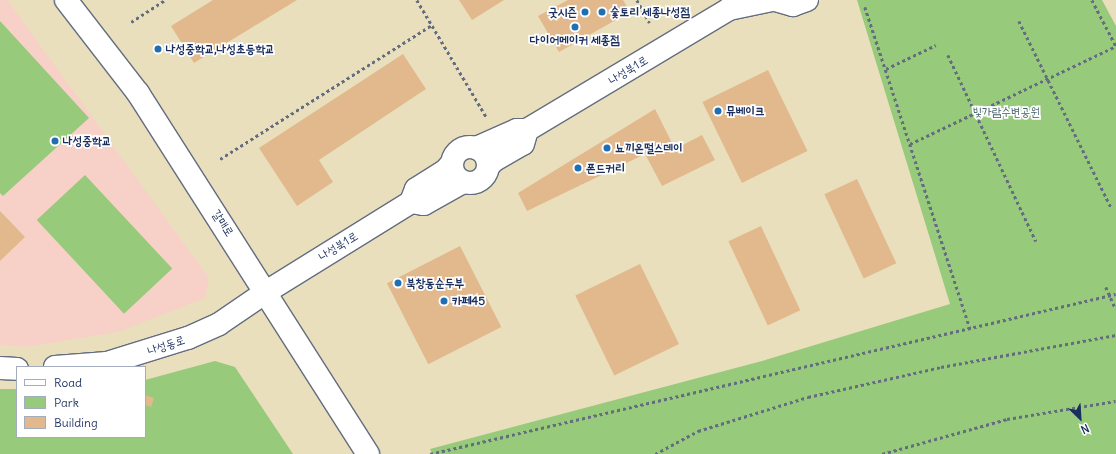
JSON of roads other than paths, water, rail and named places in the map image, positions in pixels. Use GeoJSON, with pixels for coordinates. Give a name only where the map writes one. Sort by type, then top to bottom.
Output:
{"type":"FeatureCollection","features":[{"type":"Feature","properties":{"kind":"street","name":"갈매로"},"geometry":{"type":"LineString","coordinates":[[66,0],[138,93],[368,454]]}},
{"type":"Feature","properties":{"kind":"street","name":"나성북1로"},"geometry":{"type":"LineString","coordinates":[[476,148],[517,130],[527,130],[733,4],[772,0]]}},
{"type":"Feature","properties":{"kind":"street"},"geometry":{"type":"LineString","coordinates":[[776,0],[793,5],[807,0]]}},
{"type":"Feature","properties":{"kind":"street"},"geometry":{"type":"LineString","coordinates":[[488,167],[485,155],[476,148],[470,148],[458,152],[452,163],[455,174],[463,182],[480,181],[493,161],[523,144],[527,130]]}},
{"type":"Feature","properties":{"kind":"street","name":"나성북1로"},"geometry":{"type":"LineString","coordinates":[[266,292],[411,202],[416,189],[446,170],[452,163]]}},
{"type":"Feature","properties":{"kind":"street","name":"나성북1로"},"geometry":{"type":"LineString","coordinates":[[411,202],[424,204],[463,182]]}},
{"type":"Feature","properties":{"kind":"street","name":"나성동로"},"geometry":{"type":"LineString","coordinates":[[68,366],[106,363],[188,338],[219,324],[266,292]]}},
{"type":"Feature","properties":{"kind":"street"},"geometry":{"type":"LineString","coordinates":[[0,368],[16,369]]}},
{"type":"Feature","properties":{"kind":"place","name":"굿시즌"},"geometry":{"type":"Point","coordinates":[585,12]}},
{"type":"Feature","properties":{"kind":"place","name":"숯토리 세종나성점"},"geometry":{"type":"Point","coordinates":[602,12]}},
{"type":"Feature","properties":{"kind":"place","name":"다이어메이커 세종점"},"geometry":{"type":"Point","coordinates":[575,27]}},
{"type":"Feature","properties":{"kind":"place","name":"나성중학교,나성초등학교"},"geometry":{"type":"Point","coordinates":[158,49]}},
{"type":"Feature","properties":{"kind":"place","name":"뮤베이크"},"geometry":{"type":"Point","coordinates":[718,111]}},
{"type":"Feature","properties":{"kind":"place","name":"나성중학교"},"geometry":{"type":"Point","coordinates":[55,141]}},
{"type":"Feature","properties":{"kind":"place","name":"뇨끼온떨스데이"},"geometry":{"type":"Point","coordinates":[607,148]}},
{"type":"Feature","properties":{"kind":"place","name":"폰드커리"},"geometry":{"type":"Point","coordinates":[578,168]}},
{"type":"Feature","properties":{"kind":"place","name":"북창동순두부"},"geometry":{"type":"Point","coordinates":[398,283]}},
{"type":"Feature","properties":{"kind":"place","name":"카페45"},"geometry":{"type":"Point","coordinates":[444,301]}},
{"type":"Feature","properties":{"kind":"park label","name":"빛가람수변공원"},"geometry":{"type":"Point","coordinates":[1006,112]}}]}
